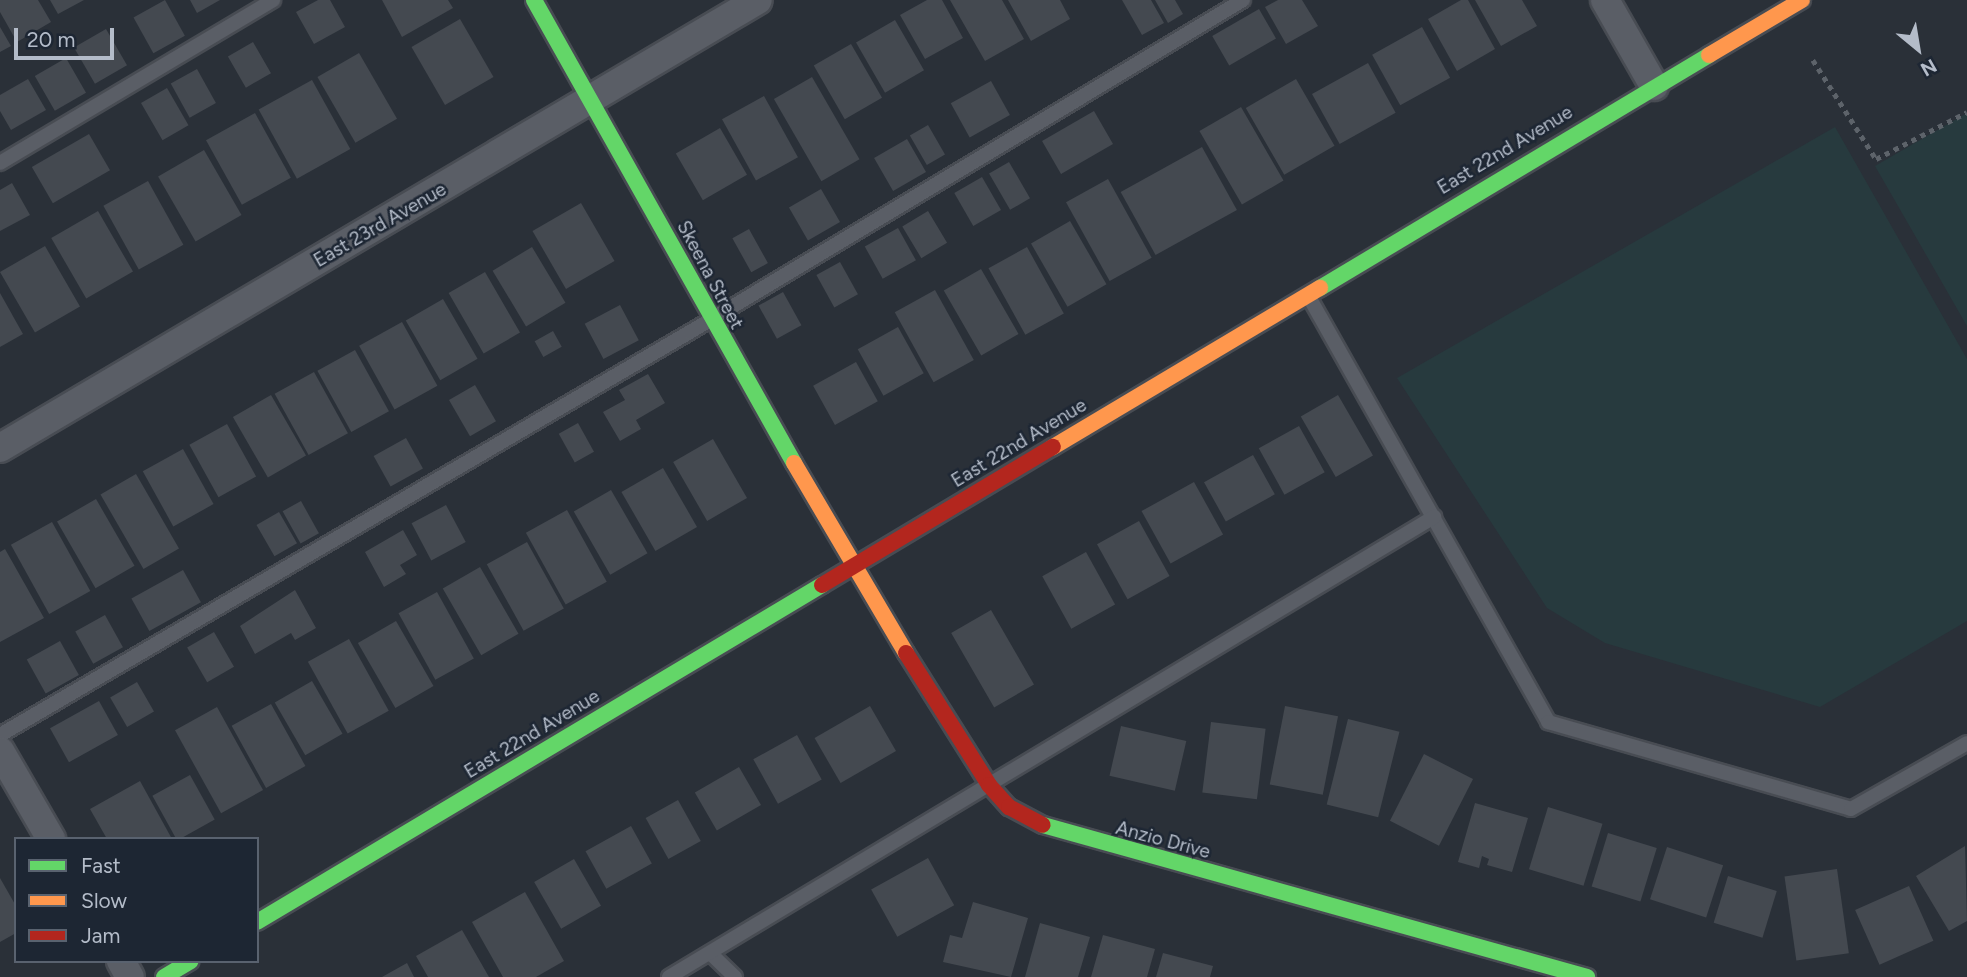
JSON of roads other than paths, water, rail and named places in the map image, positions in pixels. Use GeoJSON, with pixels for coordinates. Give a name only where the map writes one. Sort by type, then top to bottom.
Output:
{"type":"FeatureCollection","features":[{"type":"Feature","properties":{"kind":"street","name":"Skeena Street"},"geometry":{"type":"LineString","coordinates":[[534,0],[592,100],[709,320],[856,565]]}},
{"type":"Feature","properties":{"kind":"street","name":"East 23rd Avenue"},"geometry":{"type":"LineString","coordinates":[[0,448],[758,0]]}},
{"type":"Feature","properties":{"kind":"street"},"geometry":{"type":"LineString","coordinates":[[1605,0],[1654,86]]}},
{"type":"Feature","properties":{"kind":"street","name":"East 22nd Avenue"},"geometry":{"type":"LineString","coordinates":[[259,921],[1306,293],[1802,0]]}},
{"type":"Feature","properties":{"kind":"street","name":"Anzio Drive"},"geometry":{"type":"LineString","coordinates":[[856,565],[989,785],[1019,814],[1059,834],[1587,977]]}},
{"type":"Feature","properties":{"kind":"street"},"geometry":{"type":"LineString","coordinates":[[2,760],[50,837]]}},
{"type":"Feature","properties":{"kind":"street"},"geometry":{"type":"LineString","coordinates":[[164,977],[188,963]]}},
{"type":"Feature","properties":{"kind":"lane"},"geometry":{"type":"LineString","coordinates":[[0,163],[273,0]]}},
{"type":"Feature","properties":{"kind":"lane"},"geometry":{"type":"LineString","coordinates":[[0,735],[709,320],[1243,0]]}},
{"type":"Feature","properties":{"kind":"lane"},"geometry":{"type":"LineString","coordinates":[[1306,293],[1548,722],[1851,809],[1967,743]]}},
{"type":"Feature","properties":{"kind":"lane"},"geometry":{"type":"LineString","coordinates":[[669,977],[1434,517]]}},
{"type":"Feature","properties":{"kind":"lane"},"geometry":{"type":"LineString","coordinates":[[710,953],[735,977]]}}]}
